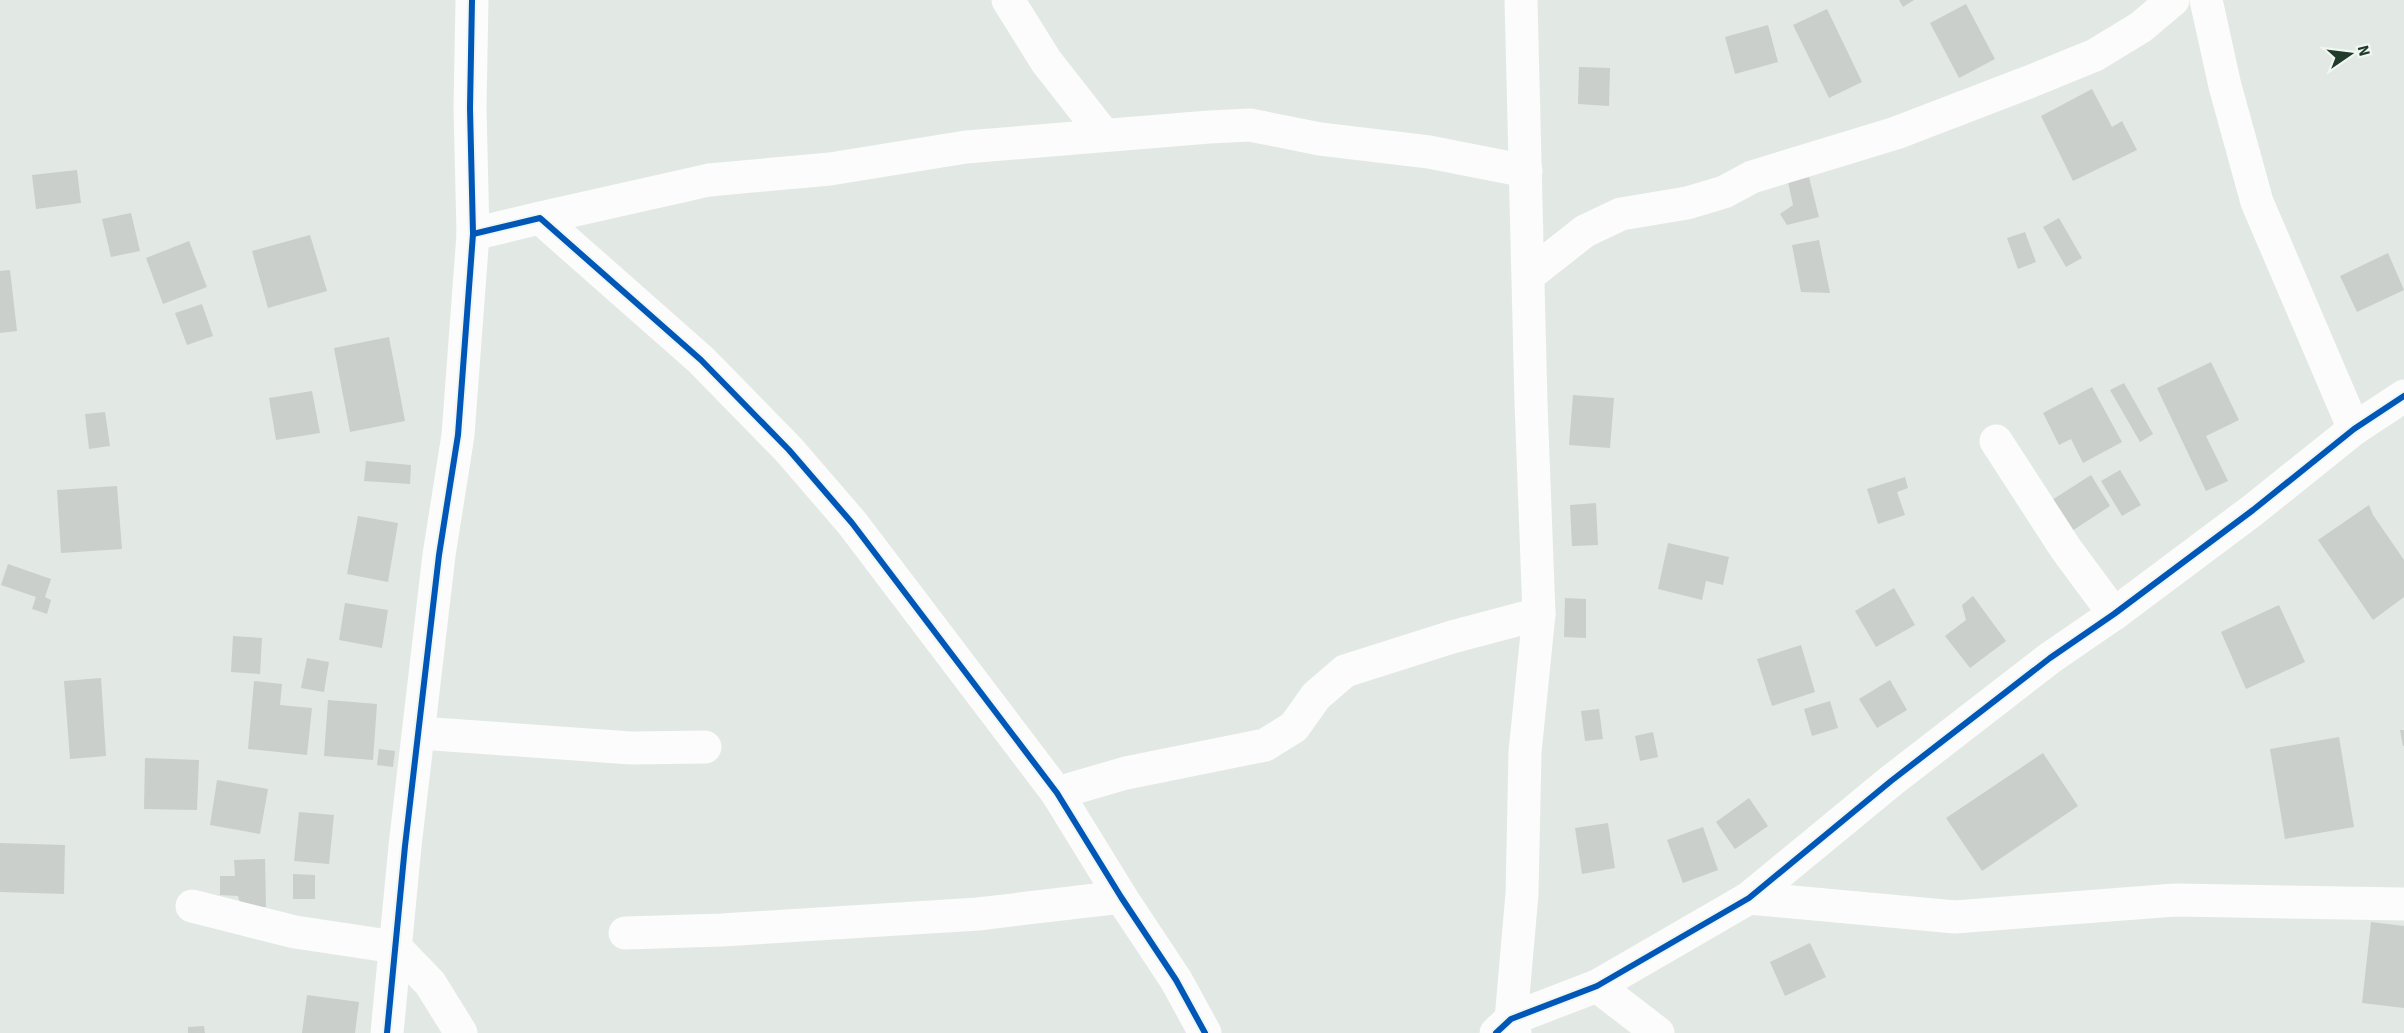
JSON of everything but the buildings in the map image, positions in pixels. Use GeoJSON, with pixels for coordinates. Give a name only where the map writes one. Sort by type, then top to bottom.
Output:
{"type":"FeatureCollection","features":[{"type":"Feature","properties":{"kind":"street"},"geometry":{"type":"LineString","coordinates":[[387,1033],[439,555],[458,435],[473,234],[470,108],[472,0]]}},
{"type":"Feature","properties":{"kind":"street"},"geometry":{"type":"LineString","coordinates":[[1008,0],[1046,61],[1104,135]]}},
{"type":"Feature","properties":{"kind":"street"},"geometry":{"type":"LineString","coordinates":[[1507,1028],[1522,894],[1525,752],[1539,614],[1531,403],[1521,0]]}},
{"type":"Feature","properties":{"kind":"street"},"geometry":{"type":"LineString","coordinates":[[1529,275],[1585,231],[1621,214],[1687,203],[1724,192],[1752,177],[1896,133],[2095,55],[2141,27],[2173,0]]}},
{"type":"Feature","properties":{"kind":"street"},"geometry":{"type":"LineString","coordinates":[[2206,0],[2257,202],[2354,429]]}},
{"type":"Feature","properties":{"kind":"street"},"geometry":{"type":"LineString","coordinates":[[473,234],[709,180],[830,169],[966,147],[1250,126],[1320,139],[1429,152],[1526,171]]}},
{"type":"Feature","properties":{"kind":"street"},"geometry":{"type":"LineString","coordinates":[[540,218],[701,360],[789,450],[852,523],[1057,793],[1121,897],[1176,980],[1205,1033]]}},
{"type":"Feature","properties":{"kind":"street"},"geometry":{"type":"LineString","coordinates":[[1507,1028],[1597,986],[1749,898],[1891,781],[2050,658],[2114,614],[2270,497],[2354,429],[2404,396]]}},
{"type":"Feature","properties":{"kind":"street"},"geometry":{"type":"LineString","coordinates":[[1996,441],[2066,549],[2114,614]]}},
{"type":"Feature","properties":{"kind":"street"},"geometry":{"type":"LineString","coordinates":[[1057,793],[1126,773],[1265,745],[1294,727],[1316,696],[1345,671],[1452,637],[1539,614]]}},
{"type":"Feature","properties":{"kind":"street"},"geometry":{"type":"LineString","coordinates":[[420,733],[631,748],[705,747]]}},
{"type":"Feature","properties":{"kind":"street"},"geometry":{"type":"LineString","coordinates":[[625,933],[722,930],[978,915],[1121,897]]}},
{"type":"Feature","properties":{"kind":"street"},"geometry":{"type":"LineString","coordinates":[[1749,898],[1955,917],[2175,900],[2404,904]]}},
{"type":"Feature","properties":{"kind":"street"},"geometry":{"type":"LineString","coordinates":[[192,906],[295,932],[395,946],[430,983],[460,1033]]}},
{"type":"Feature","properties":{"kind":"street"},"geometry":{"type":"LineString","coordinates":[[1597,986],[1658,1033]]}},
{"type":"Feature","properties":{"kind":"cycle path"},"geometry":{"type":"LineString","coordinates":[[387,1033],[405,846],[439,555],[458,435],[473,234],[470,108],[472,0]]}},
{"type":"Feature","properties":{"kind":"cycle path"},"geometry":{"type":"LineString","coordinates":[[473,234],[540,218],[701,360],[789,450],[852,523],[1057,793],[1121,897],[1176,980],[1205,1033]]}},
{"type":"Feature","properties":{"kind":"cycle path"},"geometry":{"type":"LineString","coordinates":[[1496,1033],[1511,1019],[1597,986],[1749,898],[1891,781],[2050,658],[2114,614],[2253,510],[2354,429],[2404,396]]}}]}
